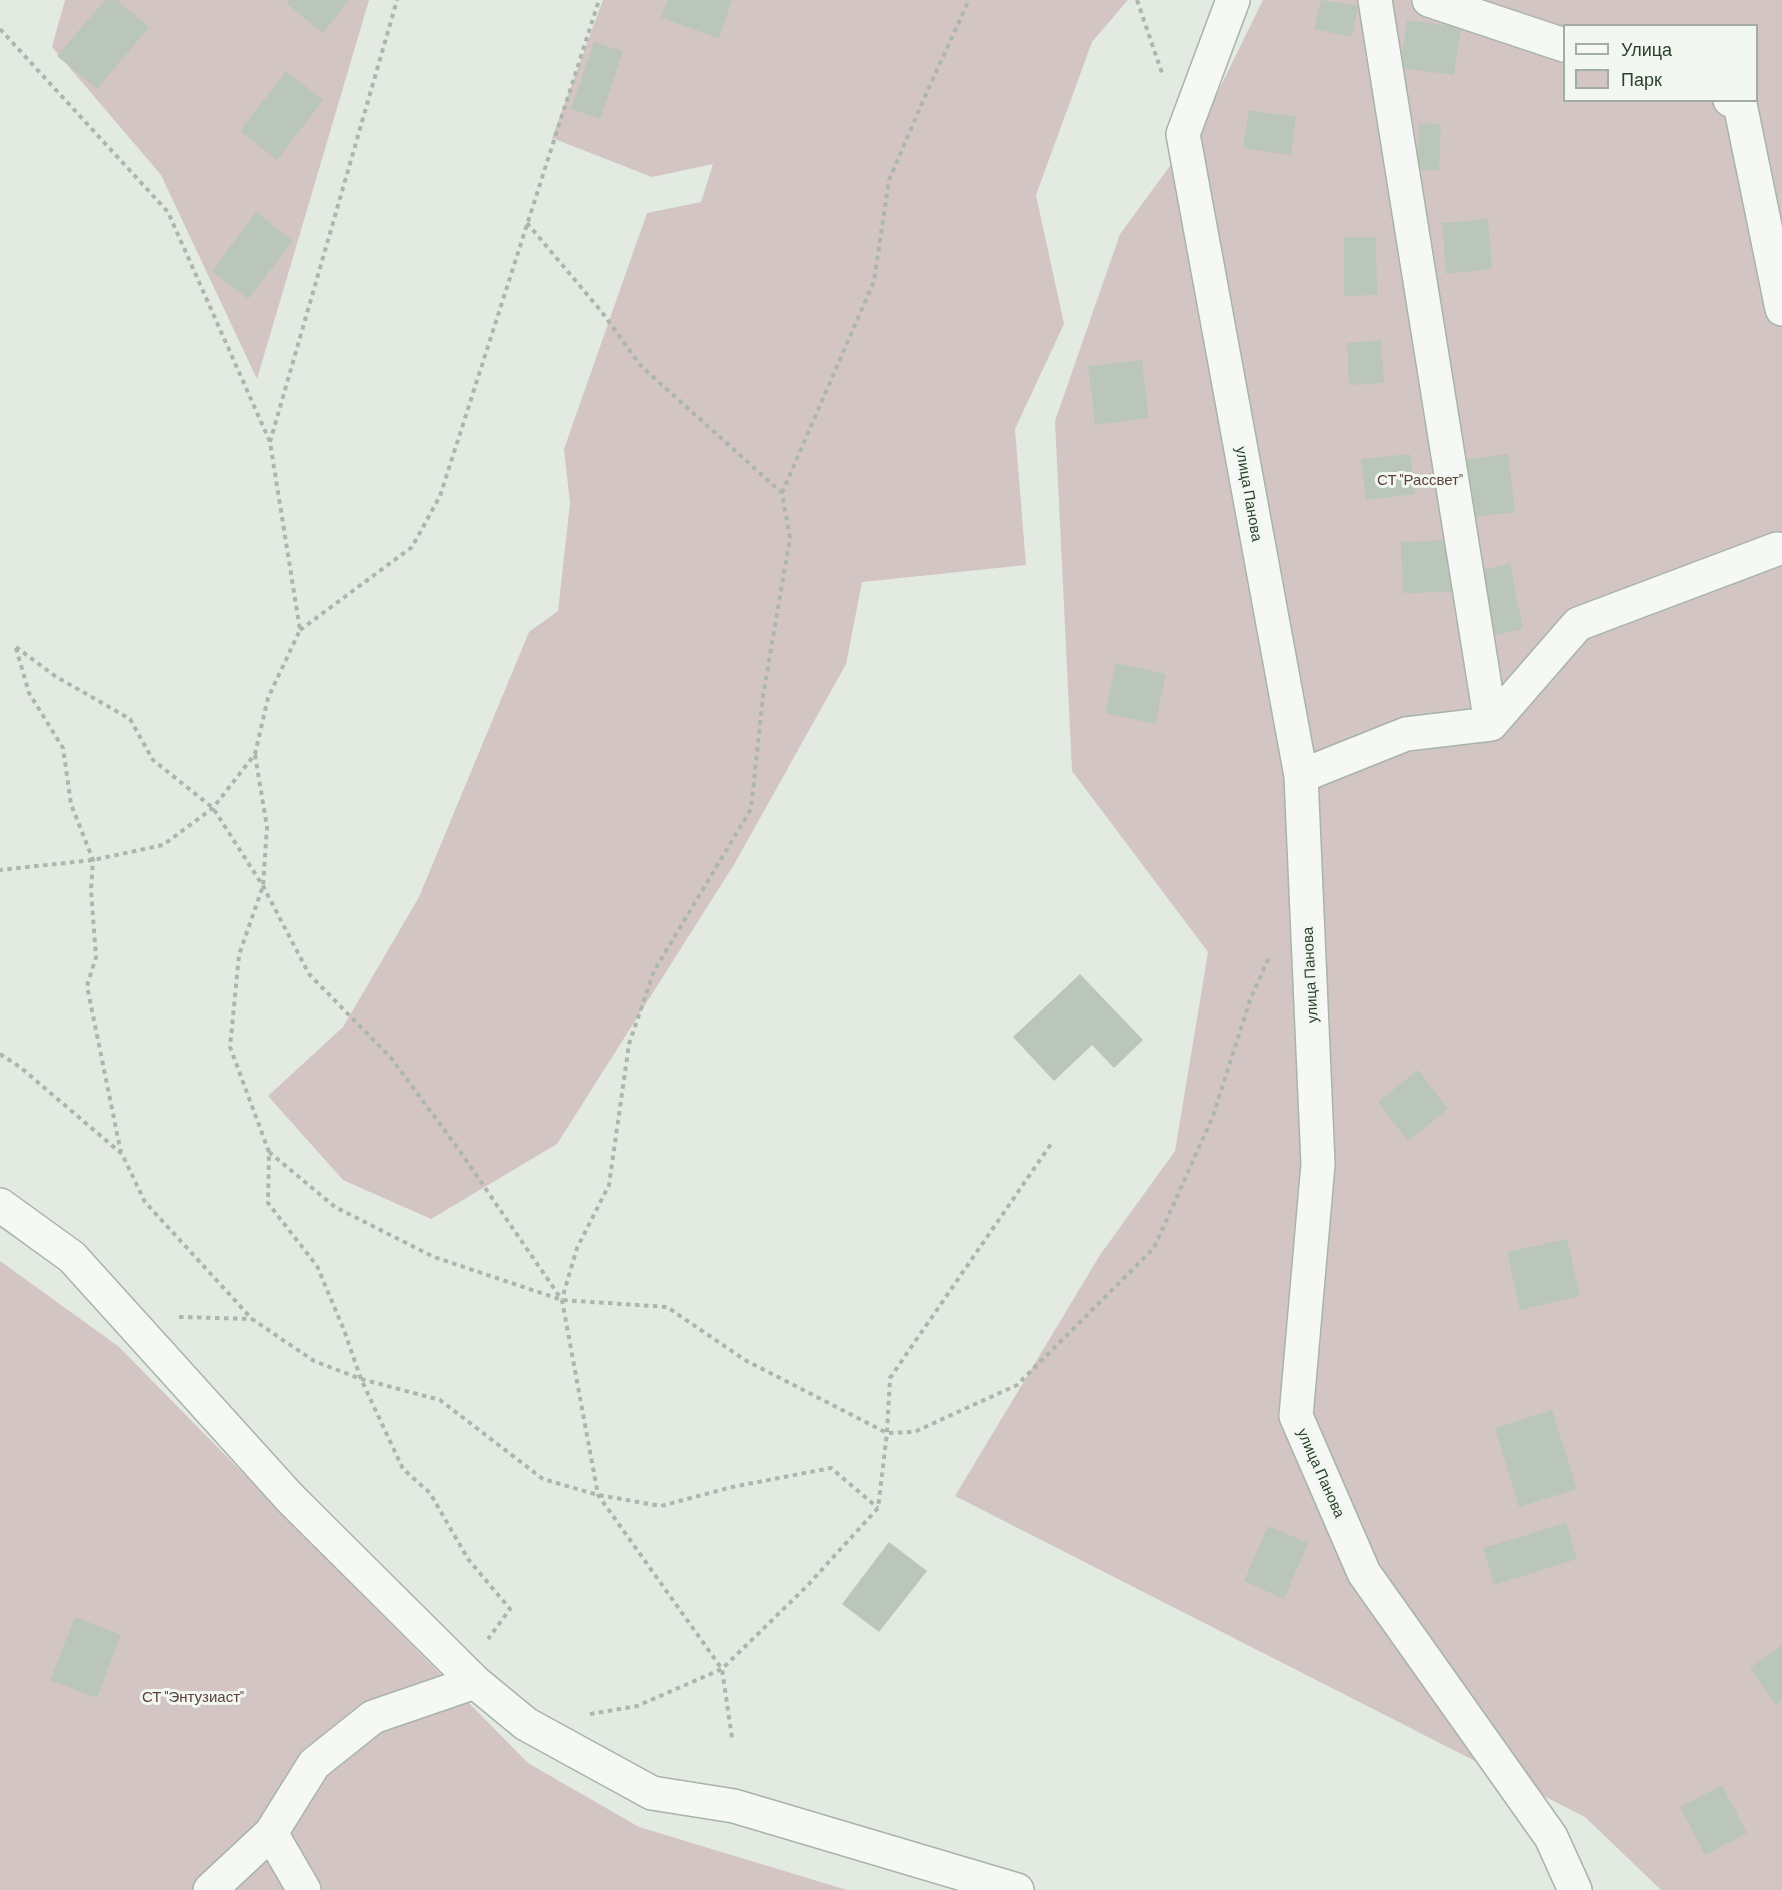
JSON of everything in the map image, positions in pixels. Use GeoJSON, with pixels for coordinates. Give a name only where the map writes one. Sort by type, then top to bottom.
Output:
{"type":"FeatureCollection","features":[{"type":"Feature","properties":{"kind":"street","name":"улица Панова"},"geometry":{"type":"LineString","coordinates":[[1233,0],[1183,135],[1301,776],[1318,1164],[1296,1416],[1364,1573],[1551,1837],[1575,1890]]}},
{"type":"Feature","properties":{"kind":"street"},"geometry":{"type":"LineString","coordinates":[[1375,0],[1491,724]]}},
{"type":"Feature","properties":{"kind":"street"},"geometry":{"type":"LineString","coordinates":[[1429,0],[1563,45]]}},
{"type":"Feature","properties":{"kind":"street"},"geometry":{"type":"LineString","coordinates":[[1735,102],[1740,104],[1782,309]]}},
{"type":"Feature","properties":{"kind":"street"},"geometry":{"type":"LineString","coordinates":[[1301,776],[1406,734],[1491,724],[1578,624],[1778,549]]}},
{"type":"Feature","properties":{"kind":"street"},"geometry":{"type":"LineString","coordinates":[[0,1205],[72,1257],[290,1498],[476,1682],[526,1724],[652,1793],[734,1806],[1017,1890]]}},
{"type":"Feature","properties":{"kind":"street"},"geometry":{"type":"LineString","coordinates":[[210,1890],[271,1833],[314,1764],[373,1717],[476,1682]]}},
{"type":"Feature","properties":{"kind":"street"},"geometry":{"type":"LineString","coordinates":[[271,1833],[304,1890]]}},
{"type":"Feature","properties":{"kind":"path"},"geometry":{"type":"LineString","coordinates":[[270,442],[397,0]]}},
{"type":"Feature","properties":{"kind":"path"},"geometry":{"type":"LineString","coordinates":[[476,1682],[488,1638],[510,1609],[468,1559],[430,1493],[403,1469],[361,1379],[344,1330],[317,1266],[268,1203],[269,1152],[230,1047],[239,955],[263,886],[267,827],[255,754],[268,698],[300,630],[412,547],[440,496],[599,0]]}},
{"type":"Feature","properties":{"kind":"path"},"geometry":{"type":"LineString","coordinates":[[562,1300],[577,1248],[609,1185],[629,1044],[654,971],[751,809],[764,696],[790,538],[782,493],[874,281],[889,180],[969,0]]}},
{"type":"Feature","properties":{"kind":"path"},"geometry":{"type":"LineString","coordinates":[[1137,0],[1164,78]]}},
{"type":"Feature","properties":{"kind":"path"},"geometry":{"type":"LineString","coordinates":[[0,29],[168,212],[270,442],[300,630]]}},
{"type":"Feature","properties":{"kind":"path"},"geometry":{"type":"LineString","coordinates":[[527,223],[601,311],[641,366],[782,493]]}},
{"type":"Feature","properties":{"kind":"path"},"geometry":{"type":"LineString","coordinates":[[732,1738],[722,1669],[598,1495],[562,1300],[457,1147],[391,1058],[309,974],[263,886],[213,808],[153,760],[130,719],[55,676],[16,647],[30,693],[63,748],[70,804],[93,860],[91,890],[96,957],[87,986],[122,1154],[145,1202],[252,1319],[314,1361],[361,1379],[440,1400],[543,1479],[598,1495],[661,1506],[732,1487],[831,1468],[878,1508]]}},
{"type":"Feature","properties":{"kind":"path"},"geometry":{"type":"LineString","coordinates":[[0,870],[93,860],[163,845],[213,808],[255,754]]}},
{"type":"Feature","properties":{"kind":"path"},"geometry":{"type":"LineString","coordinates":[[269,1152],[335,1207],[434,1257],[562,1300],[667,1307],[745,1360],[887,1433],[914,1432],[1017,1385],[1154,1248],[1213,1116],[1250,1000],[1269,956]]}},
{"type":"Feature","properties":{"kind":"path"},"geometry":{"type":"LineString","coordinates":[[0,1054],[20,1067],[122,1154]]}},
{"type":"Feature","properties":{"kind":"path"},"geometry":{"type":"LineString","coordinates":[[526,1724],[637,1706],[722,1669],[807,1586],[878,1508],[887,1433],[890,1378],[1051,1144]]}},
{"type":"Feature","properties":{"kind":"path"},"geometry":{"type":"LineString","coordinates":[[138,1329],[179,1317],[252,1319]]}},
{"type":"Feature","properties":{"kind":"green space"},"geometry":{"type":"Polygon","coordinates":[[[65,0],[369,0],[257,379],[161,175],[52,47],[65,0]]]}},
{"type":"Feature","properties":{"kind":"green space"},"geometry":{"type":"Polygon","coordinates":[[[603,0],[1128,0],[1092,42],[1036,195],[1064,324],[1015,429],[1026,565],[862,582],[846,664],[735,863],[557,1144],[431,1219],[343,1180],[268,1096],[343,1027],[419,897],[529,632],[558,611],[570,503],[564,449],[647,213],[701,202],[713,164],[652,177],[552,138],[603,0]]]}},
{"type":"Feature","properties":{"kind":"green space","name":"СТ \"Рассвет\""},"geometry":{"type":"Polygon","coordinates":[[[1263,0],[1782,0],[1782,1890],[1661,1890],[1585,1817],[955,1496],[1100,1255],[1175,1151],[1208,952],[1072,771],[1055,421],[1120,234],[1205,118],[1263,0]]]}},
{"type":"Feature","properties":{"kind":"green space","name":"СТ \"Энтузиаст\""},"geometry":{"type":"Polygon","coordinates":[[[0,1261],[118,1346],[528,1763],[639,1827],[847,1890],[0,1890],[0,1261]]]}},
{"type":"Feature","properties":{"kind":"building"},"geometry":{"type":"Polygon","coordinates":[[[105,0],[117,0],[149,27],[97,89],[57,56],[105,0]]]}},
{"type":"Feature","properties":{"kind":"building"},"geometry":{"type":"Polygon","coordinates":[[[289,0],[349,0],[323,33],[286,3],[289,0]]]}},
{"type":"Feature","properties":{"kind":"building"},"geometry":{"type":"Polygon","coordinates":[[[667,0],[732,0],[719,38],[661,18],[667,0]]]}},
{"type":"Feature","properties":{"kind":"building"},"geometry":{"type":"Polygon","coordinates":[[[1321,0],[1358,6],[1352,37],[1314,29],[1321,0]]]}},
{"type":"Feature","properties":{"kind":"building"},"geometry":{"type":"Polygon","coordinates":[[[1407,20],[1461,27],[1454,75],[1400,68],[1407,20]]]}},
{"type":"Feature","properties":{"kind":"building"},"geometry":{"type":"Polygon","coordinates":[[[594,42],[623,51],[600,119],[571,109],[594,42]]]}},
{"type":"Feature","properties":{"kind":"building"},"geometry":{"type":"Polygon","coordinates":[[[286,71],[323,100],[277,160],[240,131],[286,71]]]}},
{"type":"Feature","properties":{"kind":"building"},"geometry":{"type":"Polygon","coordinates":[[[1249,110],[1296,117],[1291,155],[1243,148],[1249,110]]]}},
{"type":"Feature","properties":{"kind":"building"},"geometry":{"type":"Polygon","coordinates":[[[1419,123],[1441,124],[1439,171],[1418,170],[1419,123]]]}},
{"type":"Feature","properties":{"kind":"building"},"geometry":{"type":"Polygon","coordinates":[[[256,212],[293,241],[248,299],[212,271],[256,212]]]}},
{"type":"Feature","properties":{"kind":"building"},"geometry":{"type":"Polygon","coordinates":[[[1488,219],[1492,269],[1446,274],[1442,223],[1488,219]]]}},
{"type":"Feature","properties":{"kind":"building"},"geometry":{"type":"Polygon","coordinates":[[[1344,237],[1376,237],[1377,295],[1344,296],[1344,237]]]}},
{"type":"Feature","properties":{"kind":"building"},"geometry":{"type":"Polygon","coordinates":[[[1381,340],[1384,383],[1349,385],[1347,343],[1381,340]]]}},
{"type":"Feature","properties":{"kind":"building"},"geometry":{"type":"Polygon","coordinates":[[[1142,360],[1149,418],[1095,425],[1088,366],[1142,360]]]}},
{"type":"Feature","properties":{"kind":"building"},"geometry":{"type":"Polygon","coordinates":[[[1410,454],[1415,494],[1366,500],[1361,459],[1410,454]]]}},
{"type":"Feature","properties":{"kind":"building"},"geometry":{"type":"Polygon","coordinates":[[[1508,454],[1515,512],[1468,518],[1461,460],[1508,454]]]}},
{"type":"Feature","properties":{"kind":"building"},"geometry":{"type":"Polygon","coordinates":[[[1451,540],[1453,592],[1403,593],[1401,542],[1451,540]]]}},
{"type":"Feature","properties":{"kind":"building"},"geometry":{"type":"Polygon","coordinates":[[[1510,564],[1523,629],[1490,636],[1477,571],[1510,564]]]}},
{"type":"Feature","properties":{"kind":"building"},"geometry":{"type":"Polygon","coordinates":[[[1116,663],[1166,674],[1155,724],[1105,713],[1116,663]]]}},
{"type":"Feature","properties":{"kind":"building"},"geometry":{"type":"Polygon","coordinates":[[[1080,974],[1143,1040],[1114,1068],[1092,1045],[1054,1081],[1013,1037],[1080,974]]]}},
{"type":"Feature","properties":{"kind":"building"},"geometry":{"type":"Polygon","coordinates":[[[1418,1070],[1448,1109],[1408,1141],[1378,1102],[1418,1070]]]}},
{"type":"Feature","properties":{"kind":"building"},"geometry":{"type":"Polygon","coordinates":[[[1567,1239],[1580,1296],[1520,1310],[1507,1252],[1567,1239]]]}},
{"type":"Feature","properties":{"kind":"building"},"geometry":{"type":"Polygon","coordinates":[[[1552,1410],[1577,1489],[1519,1507],[1495,1428],[1552,1410]]]}},
{"type":"Feature","properties":{"kind":"building"},"geometry":{"type":"Polygon","coordinates":[[[1566,1523],[1577,1559],[1494,1585],[1483,1548],[1566,1523]]]}},
{"type":"Feature","properties":{"kind":"building"},"geometry":{"type":"Polygon","coordinates":[[[1268,1526],[1308,1543],[1284,1599],[1244,1581],[1268,1526]]]}},
{"type":"Feature","properties":{"kind":"building"},"geometry":{"type":"Polygon","coordinates":[[[889,1542],[927,1571],[879,1632],[842,1604],[889,1542]]]}},
{"type":"Feature","properties":{"kind":"building"},"geometry":{"type":"Polygon","coordinates":[[[75,1617],[121,1635],[97,1698],[50,1680],[75,1617]]]}},
{"type":"Feature","properties":{"kind":"building"},"geometry":{"type":"Polygon","coordinates":[[[1782,1645],[1782,1701],[1776,1705],[1750,1668],[1782,1645]]]}},
{"type":"Feature","properties":{"kind":"building"},"geometry":{"type":"Polygon","coordinates":[[[1722,1785],[1747,1833],[1705,1855],[1680,1807],[1722,1785]]]}}]}
